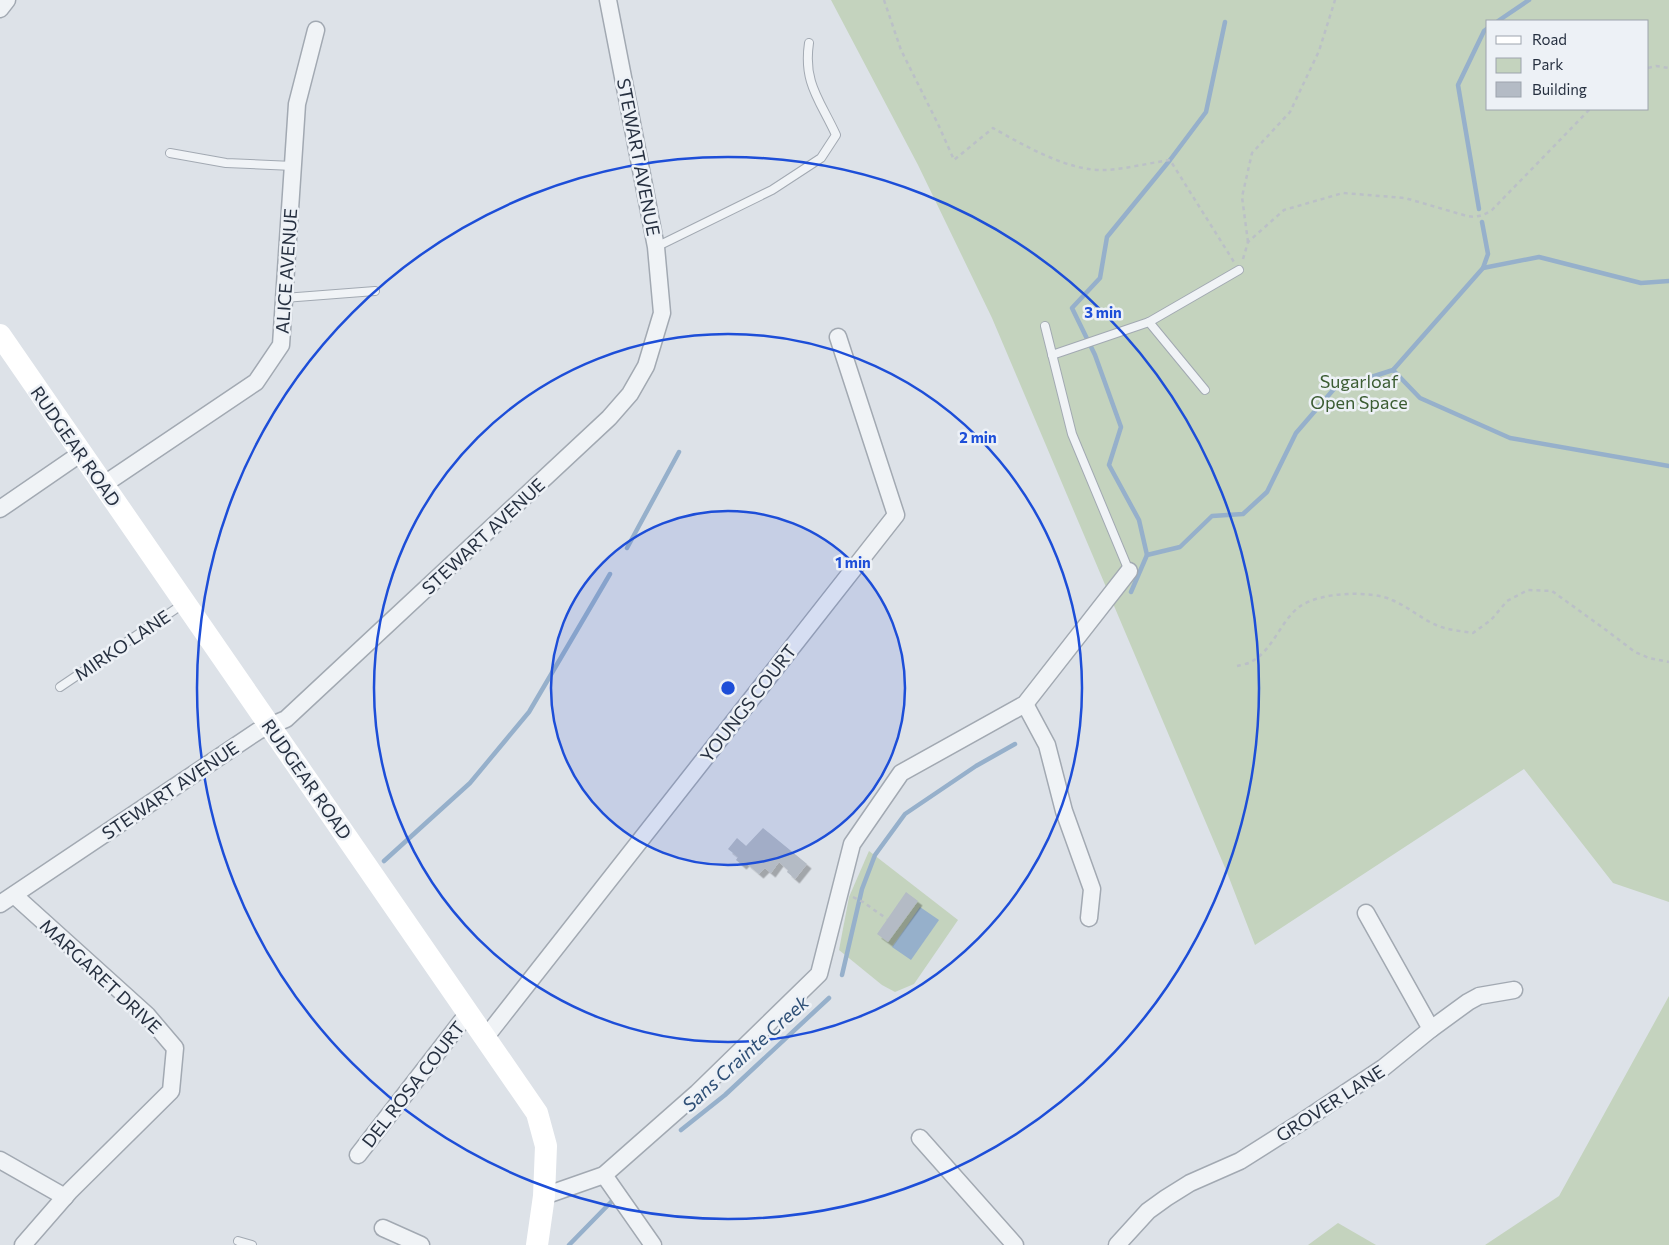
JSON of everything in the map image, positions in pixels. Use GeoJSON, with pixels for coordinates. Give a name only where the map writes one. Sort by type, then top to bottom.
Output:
{"type":"FeatureCollection","features":[{"type":"Feature","properties":{"kind":"street"},"geometry":{"type":"LineString","coordinates":[[0,9],[7,0]]}},
{"type":"Feature","properties":{"kind":"street","name":"STEWART AVENUE"},"geometry":{"type":"LineString","coordinates":[[0,904],[258,731],[286,719],[610,418],[630,394],[646,366],[662,313],[656,247],[608,0]]}},
{"type":"Feature","properties":{"kind":"street","name":"ALICE AVENUE"},"geometry":{"type":"LineString","coordinates":[[103,485],[256,382],[281,345],[296,104],[316,30]]}},
{"type":"Feature","properties":{"kind":"street","name":"RUDGEAR ROAD"},"geometry":{"type":"LineString","coordinates":[[0,335],[80,454],[271,726],[536,1113],[546,1146],[544,1196],[537,1245]]}},
{"type":"Feature","properties":{"kind":"street","name":"YOUNGS COURT"},"geometry":{"type":"LineString","coordinates":[[485,1038],[896,515],[838,337]]}},
{"type":"Feature","properties":{"kind":"street"},"geometry":{"type":"LineString","coordinates":[[0,508],[80,454]]}},
{"type":"Feature","properties":{"kind":"street"},"geometry":{"type":"LineString","coordinates":[[544,1196],[604,1175],[697,1093],[819,974],[852,844],[900,773],[1025,704],[1128,571]]}},
{"type":"Feature","properties":{"kind":"street"},"geometry":{"type":"LineString","coordinates":[[1025,704],[1047,745],[1064,811],[1092,889],[1090,918]]}},
{"type":"Feature","properties":{"kind":"street","name":"MARGARET DRIVE"},"geometry":{"type":"LineString","coordinates":[[14,895],[147,1015],[175,1048],[171,1091],[65,1197],[23,1245]]}},
{"type":"Feature","properties":{"kind":"street"},"geometry":{"type":"LineString","coordinates":[[1366,913],[1431,1029]]}},
{"type":"Feature","properties":{"kind":"street","name":"GROVER LANE"},"geometry":{"type":"LineString","coordinates":[[1117,1245],[1148,1211],[1166,1198],[1190,1183],[1240,1162],[1383,1068],[1468,1002],[1479,996],[1514,990]]}},
{"type":"Feature","properties":{"kind":"street","name":"DEL ROSA COURT"},"geometry":{"type":"LineString","coordinates":[[358,1155],[468,1013]]}},
{"type":"Feature","properties":{"kind":"street"},"geometry":{"type":"LineString","coordinates":[[920,1138],[1015,1245]]}},
{"type":"Feature","properties":{"kind":"street"},"geometry":{"type":"LineString","coordinates":[[0,1160],[65,1197]]}},
{"type":"Feature","properties":{"kind":"street"},"geometry":{"type":"LineString","coordinates":[[604,1175],[653,1245]]}},
{"type":"Feature","properties":{"kind":"street"},"geometry":{"type":"LineString","coordinates":[[383,1228],[421,1245]]}},
{"type":"Feature","properties":{"kind":"lane"},"geometry":{"type":"LineString","coordinates":[[656,247],[772,190],[821,158],[836,134],[809,79],[806,60],[809,43]]}},
{"type":"Feature","properties":{"kind":"lane"},"geometry":{"type":"LineString","coordinates":[[170,154],[226,162],[292,166]]}},
{"type":"Feature","properties":{"kind":"lane"},"geometry":{"type":"LineString","coordinates":[[1052,355],[1149,322],[1239,270]]}},
{"type":"Feature","properties":{"kind":"lane"},"geometry":{"type":"LineString","coordinates":[[284,298],[375,291]]}},
{"type":"Feature","properties":{"kind":"lane"},"geometry":{"type":"LineString","coordinates":[[1149,322],[1205,390]]}},
{"type":"Feature","properties":{"kind":"lane"},"geometry":{"type":"LineString","coordinates":[[1045,326],[1072,434],[1128,571]]}},
{"type":"Feature","properties":{"kind":"lane","name":"MIRKO LANE"},"geometry":{"type":"LineString","coordinates":[[60,687],[185,603]]}},
{"type":"Feature","properties":{"kind":"lane"},"geometry":{"type":"LineString","coordinates":[[238,1241],[252,1245]]}},
{"type":"Feature","properties":{"kind":"path"},"geometry":{"type":"LineString","coordinates":[[884,0],[901,50],[954,160],[993,128],[1019,143],[1079,168],[1104,170],[1170,160],[1209,219],[1239,270]]}},
{"type":"Feature","properties":{"kind":"path"},"geometry":{"type":"LineString","coordinates":[[1239,270],[1248,242],[1242,197],[1252,153],[1290,112],[1319,51],[1335,0]]}},
{"type":"Feature","properties":{"kind":"path"},"geometry":{"type":"LineString","coordinates":[[1649,68],[1656,66],[1669,68]]}},
{"type":"Feature","properties":{"kind":"path"},"geometry":{"type":"LineString","coordinates":[[1248,242],[1284,210],[1343,193],[1405,198],[1467,216],[1485,215],[1589,110]]}},
{"type":"Feature","properties":{"kind":"path"},"geometry":{"type":"LineString","coordinates":[[1237,666],[1251,662],[1274,639],[1288,618],[1300,606],[1319,598],[1375,594],[1392,600],[1437,625],[1473,633],[1491,620],[1507,601],[1528,590],[1552,591],[1635,652],[1649,658],[1669,662]]}},
{"type":"Feature","properties":{"kind":"path"},"geometry":{"type":"LineString","coordinates":[[853,898],[864,902],[887,919]]}},
{"type":"Feature","properties":{"kind":"green space","name":"Sugarloaf Open Space"},"geometry":{"type":"Polygon","coordinates":[[[831,0],[1669,0],[1669,902],[1613,883],[1524,769],[1255,945],[1226,870],[992,318],[918,165],[831,0]]]}},
{"type":"Feature","properties":{"kind":"green space"},"geometry":{"type":"Polygon","coordinates":[[[869,851],[958,920],[914,984],[895,992],[882,985],[839,950],[849,897],[869,851]]]}},
{"type":"Feature","properties":{"kind":"green space"},"geometry":{"type":"Polygon","coordinates":[[[1669,996],[1669,1245],[1485,1245],[1559,1196],[1669,996]]]}},
{"type":"Feature","properties":{"kind":"green space"},"geometry":{"type":"Polygon","coordinates":[[[1338,1223],[1376,1245],[1308,1245],[1338,1223]]]}},
{"type":"Feature","properties":{"kind":"water"},"geometry":{"type":"Polygon","coordinates":[[[920,907],[939,920],[911,960],[892,947],[920,907]]]}},
{"type":"Feature","properties":{"kind":"building"},"geometry":{"type":"Polygon","coordinates":[[[763,828],[807,864],[795,879],[779,862],[771,873],[765,868],[759,874],[745,862],[742,865],[736,860],[738,857],[728,849],[737,838],[746,846],[763,828]]]}},
{"type":"Feature","properties":{"kind":"building"},"geometry":{"type":"Polygon","coordinates":[[[906,892],[918,901],[888,942],[877,934],[906,892]]]}},
{"type":"Feature","properties":{"kind":"waterway"},"geometry":{"type":"LineString","coordinates":[[1499,20],[1529,0]]}},
{"type":"Feature","properties":{"kind":"waterway"},"geometry":{"type":"LineString","coordinates":[[1147,555],[1139,520],[1109,465],[1121,427],[1095,355],[1072,308],[1100,278],[1107,237],[1170,160],[1206,112],[1225,22]]}},
{"type":"Feature","properties":{"kind":"waterway"},"geometry":{"type":"LineString","coordinates":[[1479,209],[1458,85],[1486,30]]}},
{"type":"Feature","properties":{"kind":"waterway"},"geometry":{"type":"LineString","coordinates":[[1393,370],[1483,268],[1488,254],[1482,222]]}},
{"type":"Feature","properties":{"kind":"waterway"},"geometry":{"type":"LineString","coordinates":[[1483,268],[1539,257],[1641,283],[1669,281]]}},
{"type":"Feature","properties":{"kind":"waterway"},"geometry":{"type":"LineString","coordinates":[[1393,370],[1420,398],[1510,438],[1669,466]]}},
{"type":"Feature","properties":{"kind":"waterway","name":"Sans Crainte Creek"},"geometry":{"type":"LineString","coordinates":[[1131,592],[1147,555],[1180,547],[1212,516],[1243,514],[1267,492],[1296,433],[1340,382],[1362,380],[1393,370]]}},
{"type":"Feature","properties":{"kind":"waterway"},"geometry":{"type":"LineString","coordinates":[[627,548],[679,452]]}},
{"type":"Feature","properties":{"kind":"waterway"},"geometry":{"type":"LineString","coordinates":[[384,861],[470,783],[529,712],[610,574]]}},
{"type":"Feature","properties":{"kind":"waterway","name":"Sans Crainte Creek"},"geometry":{"type":"LineString","coordinates":[[842,975],[862,889],[875,855],[905,814],[976,766],[1015,744]]}},
{"type":"Feature","properties":{"kind":"waterway","name":"Sans Crainte Creek"},"geometry":{"type":"LineString","coordinates":[[681,1130],[725,1095],[829,998]]}},
{"type":"Feature","properties":{"kind":"waterway","name":"Sans Crainte Creek"},"geometry":{"type":"LineString","coordinates":[[569,1245],[612,1201]]}}]}
